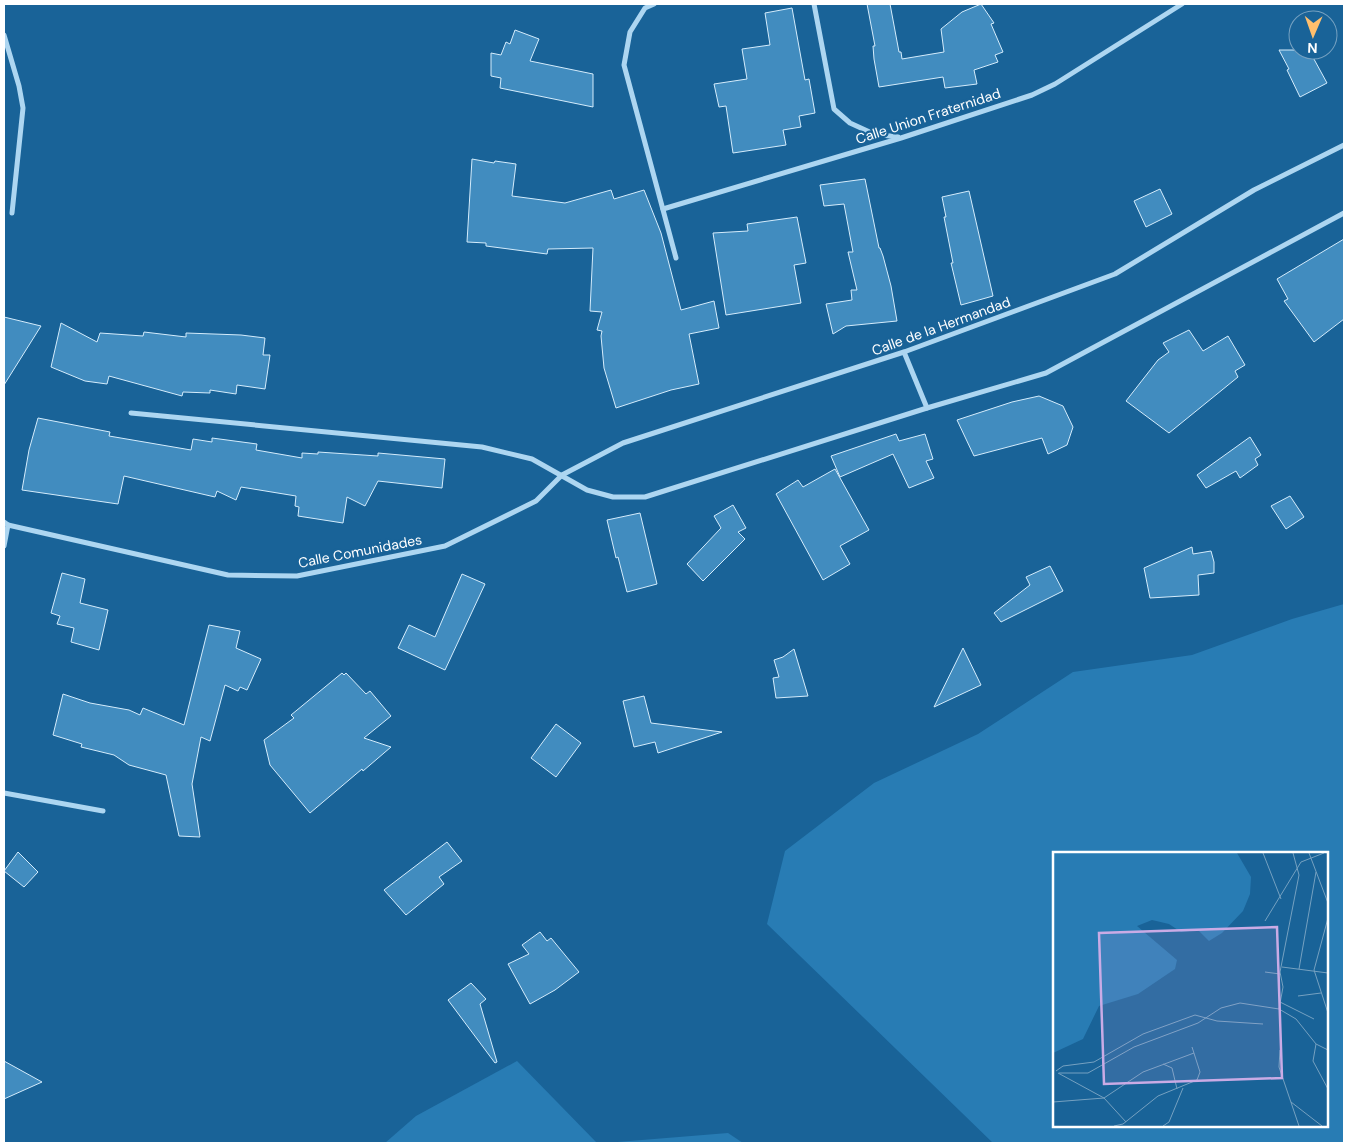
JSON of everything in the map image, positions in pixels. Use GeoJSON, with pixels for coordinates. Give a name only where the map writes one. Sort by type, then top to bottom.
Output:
{"type":"FeatureCollection","features":[{"type":"Feature","properties":{"kind":"street"},"geometry":{"type":"LineString","coordinates":[[654,4],[645,8],[630,32],[624,65],[676,258]]}},
{"type":"Feature","properties":{"kind":"street"},"geometry":{"type":"LineString","coordinates":[[814,4],[834,109],[850,123],[874,134],[901,138]]}},
{"type":"Feature","properties":{"kind":"street","name":"Calle Union Fraternidad"},"geometry":{"type":"LineString","coordinates":[[664,209],[901,138],[1032,95],[1055,84],[1182,4]]}},
{"type":"Feature","properties":{"kind":"street"},"geometry":{"type":"LineString","coordinates":[[4,35],[19,86],[23,108],[12,213]]}},
{"type":"Feature","properties":{"kind":"street","name":"Calle de la Hermandad"},"geometry":{"type":"LineString","coordinates":[[536,501],[562,475],[623,443],[904,352],[1115,274],[1254,190],[1344,145]]}},
{"type":"Feature","properties":{"kind":"street"},"geometry":{"type":"LineString","coordinates":[[130,413],[482,447],[532,459],[587,490],[613,497],[645,496],[1046,373],[1344,213]]}},
{"type":"Feature","properties":{"kind":"street"},"geometry":{"type":"LineString","coordinates":[[904,352],[927,408]]}},
{"type":"Feature","properties":{"kind":"street","name":"Calle Comunidades"},"geometry":{"type":"LineString","coordinates":[[6,524],[228,575],[297,576],[446,546],[536,501]]}},
{"type":"Feature","properties":{"kind":"street"},"geometry":{"type":"LineString","coordinates":[[4,546],[6,524]]}},
{"type":"Feature","properties":{"kind":"street"},"geometry":{"type":"LineString","coordinates":[[4,793],[103,811]]}},
{"type":"Feature","properties":{"kind":"shaded area"},"geometry":{"type":"Polygon","coordinates":[[[1344,604],[1344,1143],[993,1143],[767,924],[785,851],[874,783],[978,734],[1073,672],[1192,655],[1292,619],[1344,604]]]}},
{"type":"Feature","properties":{"kind":"shaded area"},"geometry":{"type":"Polygon","coordinates":[[[517,1061],[597,1143],[385,1143],[416,1116],[517,1061]]]}},
{"type":"Feature","properties":{"kind":"shaded area"},"geometry":{"type":"Polygon","coordinates":[[[728,1133],[743,1143],[605,1143],[728,1133]]]}},
{"type":"Feature","properties":{"kind":"building"},"geometry":{"type":"Polygon","coordinates":[[[867,4],[890,4],[902,59],[944,52],[941,29],[962,12],[981,4],[994,23],[991,24],[1003,52],[995,55],[998,62],[974,70],[977,84],[945,88],[943,77],[879,87],[874,59],[873,46],[875,46],[867,4]]]}},
{"type":"Feature","properties":{"kind":"building"},"geometry":{"type":"Polygon","coordinates":[[[792,8],[805,80],[809,79],[815,113],[799,116],[801,127],[783,130],[786,145],[733,153],[726,106],[719,107],[714,84],[747,79],[742,49],[770,45],[765,13],[792,8]]]}},
{"type":"Feature","properties":{"kind":"building"},"geometry":{"type":"Polygon","coordinates":[[[515,30],[539,39],[530,61],[593,74],[593,107],[500,88],[501,78],[491,76],[491,53],[501,55],[506,42],[510,44],[515,30]]]}},
{"type":"Feature","properties":{"kind":"building"},"geometry":{"type":"Polygon","coordinates":[[[1279,50],[1288,50],[1288,60],[1314,60],[1327,83],[1300,97],[1287,70],[1289,69],[1279,50]]]}},
{"type":"Feature","properties":{"kind":"building"},"geometry":{"type":"Polygon","coordinates":[[[472,159],[516,164],[512,196],[565,203],[611,190],[614,199],[644,190],[661,233],[681,310],[714,301],[719,328],[689,334],[699,384],[671,390],[616,408],[604,368],[602,331],[597,330],[602,312],[590,311],[593,248],[548,249],[547,254],[486,246],[486,243],[467,242],[472,159]]]}},
{"type":"Feature","properties":{"kind":"building"},"geometry":{"type":"Polygon","coordinates":[[[865,179],[879,248],[891,286],[897,321],[846,326],[833,334],[826,304],[852,300],[851,290],[857,290],[848,252],[853,252],[844,204],[824,206],[820,185],[865,179]]]}},
{"type":"Feature","properties":{"kind":"building"},"geometry":{"type":"Polygon","coordinates":[[[1160,189],[1172,214],[1146,227],[1134,201],[1160,189]]]}},
{"type":"Feature","properties":{"kind":"building"},"geometry":{"type":"Polygon","coordinates":[[[969,191],[993,296],[961,305],[951,263],[953,263],[942,197],[969,191]]]}},
{"type":"Feature","properties":{"kind":"building"},"geometry":{"type":"Polygon","coordinates":[[[797,217],[806,263],[794,265],[801,303],[726,315],[713,233],[748,231],[747,224],[797,217]]]}},
{"type":"Feature","properties":{"kind":"building"},"geometry":{"type":"Polygon","coordinates":[[[1344,239],[1344,319],[1314,342],[1284,301],[1288,299],[1277,279],[1344,239]]]}},
{"type":"Feature","properties":{"kind":"building"},"geometry":{"type":"Polygon","coordinates":[[[4,317],[41,326],[4,385],[4,317]]]}},
{"type":"Feature","properties":{"kind":"building"},"geometry":{"type":"Polygon","coordinates":[[[61,323],[97,342],[100,333],[143,336],[144,332],[186,337],[186,333],[265,338],[263,355],[270,355],[265,389],[237,385],[236,394],[210,390],[210,393],[183,392],[182,396],[109,376],[107,384],[85,381],[51,367],[61,323]]]}},
{"type":"Feature","properties":{"kind":"building"},"geometry":{"type":"Polygon","coordinates":[[[1189,330],[1203,351],[1228,336],[1245,365],[1235,371],[1238,377],[1169,433],[1126,401],[1158,360],[1169,352],[1163,343],[1189,330]]]}},
{"type":"Feature","properties":{"kind":"building"},"geometry":{"type":"Polygon","coordinates":[[[1039,396],[1063,406],[1073,427],[1067,445],[1048,454],[1042,438],[974,456],[957,420],[1012,402],[1039,396]]]}},
{"type":"Feature","properties":{"kind":"building"},"geometry":{"type":"Polygon","coordinates":[[[38,418],[110,432],[109,436],[191,450],[193,439],[212,442],[212,438],[257,444],[256,450],[302,458],[302,453],[318,454],[318,452],[378,456],[378,453],[445,459],[442,488],[378,481],[365,506],[347,497],[343,523],[298,516],[299,507],[295,506],[296,496],[241,487],[236,500],[217,491],[215,497],[124,476],[118,504],[22,490],[29,450],[38,418]]]}},
{"type":"Feature","properties":{"kind":"building"},"geometry":{"type":"Polygon","coordinates":[[[896,434],[899,441],[925,434],[933,459],[926,461],[934,478],[909,488],[893,454],[840,477],[831,456],[896,434]]]}},
{"type":"Feature","properties":{"kind":"building"},"geometry":{"type":"Polygon","coordinates":[[[1250,437],[1261,455],[1255,459],[1258,465],[1240,478],[1236,471],[1206,488],[1197,475],[1250,437]]]}},
{"type":"Feature","properties":{"kind":"building"},"geometry":{"type":"Polygon","coordinates":[[[835,469],[869,530],[840,546],[850,564],[823,580],[776,494],[798,480],[803,487],[835,469]]]}},
{"type":"Feature","properties":{"kind":"building"},"geometry":{"type":"Polygon","coordinates":[[[1290,496],[1304,517],[1286,529],[1271,506],[1290,496]]]}},
{"type":"Feature","properties":{"kind":"building"},"geometry":{"type":"Polygon","coordinates":[[[733,505],[746,528],[738,532],[745,539],[703,581],[687,564],[721,528],[714,516],[733,505]]]}},
{"type":"Feature","properties":{"kind":"building"},"geometry":{"type":"Polygon","coordinates":[[[640,513],[657,584],[627,592],[607,520],[640,513]]]}},
{"type":"Feature","properties":{"kind":"building"},"geometry":{"type":"Polygon","coordinates":[[[1192,547],[1193,554],[1211,551],[1214,562],[1214,573],[1198,575],[1199,595],[1150,598],[1144,568],[1192,547]]]}},
{"type":"Feature","properties":{"kind":"building"},"geometry":{"type":"Polygon","coordinates":[[[1050,566],[1063,591],[1001,622],[994,613],[1030,585],[1026,577],[1050,566]]]}},
{"type":"Feature","properties":{"kind":"building"},"geometry":{"type":"Polygon","coordinates":[[[62,573],[85,579],[80,603],[108,610],[99,650],[71,642],[74,628],[57,624],[60,616],[51,613],[62,573]]]}},
{"type":"Feature","properties":{"kind":"building"},"geometry":{"type":"Polygon","coordinates":[[[462,574],[485,584],[445,670],[398,648],[409,625],[435,637],[462,574]]]}},
{"type":"Feature","properties":{"kind":"building"},"geometry":{"type":"Polygon","coordinates":[[[209,625],[240,631],[236,648],[261,659],[247,690],[240,687],[238,691],[225,685],[210,741],[201,737],[192,784],[200,837],[179,836],[166,775],[129,765],[114,755],[81,747],[82,744],[53,735],[63,694],[90,703],[129,710],[140,715],[143,708],[184,725],[209,625]]]}},
{"type":"Feature","properties":{"kind":"building"},"geometry":{"type":"Polygon","coordinates":[[[963,648],[981,685],[934,707],[963,648]]]}},
{"type":"Feature","properties":{"kind":"building"},"geometry":{"type":"Polygon","coordinates":[[[794,649],[808,696],[776,698],[773,678],[779,677],[774,660],[783,657],[794,649]]]}},
{"type":"Feature","properties":{"kind":"building"},"geometry":{"type":"Polygon","coordinates":[[[342,673],[344,675],[346,673],[366,694],[370,691],[391,716],[364,738],[391,747],[310,813],[270,765],[264,740],[294,718],[291,715],[342,673]]]}},
{"type":"Feature","properties":{"kind":"building"},"geometry":{"type":"Polygon","coordinates":[[[644,696],[651,723],[722,732],[658,753],[655,742],[634,747],[623,701],[644,696]]]}},
{"type":"Feature","properties":{"kind":"building"},"geometry":{"type":"Polygon","coordinates":[[[556,724],[581,743],[556,777],[531,758],[556,724]]]}},
{"type":"Feature","properties":{"kind":"building"},"geometry":{"type":"Polygon","coordinates":[[[447,842],[462,861],[439,877],[444,884],[406,915],[384,890],[447,842]]]}},
{"type":"Feature","properties":{"kind":"building"},"geometry":{"type":"Polygon","coordinates":[[[18,852],[38,872],[24,887],[4,871],[18,852]]]}},
{"type":"Feature","properties":{"kind":"building"},"geometry":{"type":"Polygon","coordinates":[[[540,932],[547,941],[551,938],[579,972],[555,990],[530,1004],[508,964],[529,954],[522,945],[540,932]]]}},
{"type":"Feature","properties":{"kind":"building"},"geometry":{"type":"Polygon","coordinates":[[[471,983],[486,999],[480,1004],[497,1062],[495,1063],[448,1000],[471,983]]]}},
{"type":"Feature","properties":{"kind":"building"},"geometry":{"type":"Polygon","coordinates":[[[4,1061],[42,1082],[4,1099],[4,1061]]]}}]}
